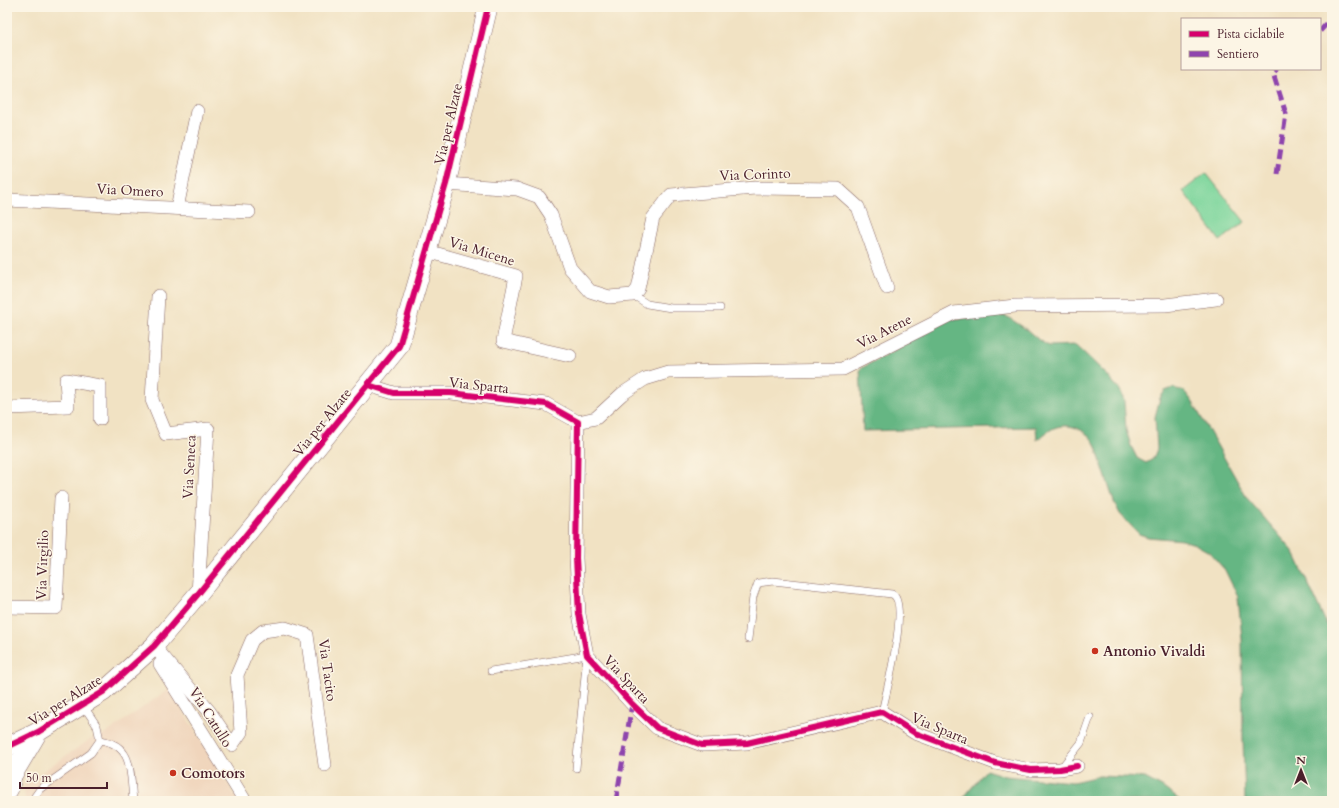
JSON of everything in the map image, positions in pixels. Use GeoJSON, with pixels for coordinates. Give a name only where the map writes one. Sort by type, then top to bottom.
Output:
{"type":"FeatureCollection","features":[{"type":"Feature","properties":{"kind":"street","name":"Via per Alzate"},"geometry":{"type":"LineString","coordinates":[[7,747],[38,732],[103,692],[152,648],[198,594],[399,346],[428,251],[446,184],[488,7]]}},
{"type":"Feature","properties":{"kind":"street","name":"Via Omero"},"geometry":{"type":"LineString","coordinates":[[7,200],[177,208],[197,110]]}},
{"type":"Feature","properties":{"kind":"street"},"geometry":{"type":"LineString","coordinates":[[446,184],[517,190],[539,197],[551,214],[570,268],[590,291],[609,297],[633,295]]}},
{"type":"Feature","properties":{"kind":"street","name":"Via Corinto"},"geometry":{"type":"LineString","coordinates":[[633,295],[638,289],[653,218],[672,195],[755,188],[838,190],[858,207],[887,288]]}},
{"type":"Feature","properties":{"kind":"street"},"geometry":{"type":"LineString","coordinates":[[177,208],[249,212]]}},
{"type":"Feature","properties":{"kind":"street","name":"Via Micene"},"geometry":{"type":"LineString","coordinates":[[428,251],[516,276],[503,341],[570,356]]}},
{"type":"Feature","properties":{"kind":"street","name":"Via Seneca"},"geometry":{"type":"LineString","coordinates":[[158,296],[152,400],[166,434],[208,429],[198,594]]}},
{"type":"Feature","properties":{"kind":"street","name":"Via Atene"},"geometry":{"type":"LineString","coordinates":[[578,422],[596,418],[622,394],[645,379],[668,372],[843,369],[954,313],[1015,306],[1165,305],[1216,299]]}},
{"type":"Feature","properties":{"kind":"street"},"geometry":{"type":"LineString","coordinates":[[7,408],[68,406],[66,380],[100,386],[100,419]]}},
{"type":"Feature","properties":{"kind":"street","name":"Via Sparta"},"geometry":{"type":"LineString","coordinates":[[368,385],[394,393],[451,393],[546,404],[578,422],[576,558],[578,614],[587,655],[632,704],[658,728],[702,745],[747,743],[882,712],[915,733],[995,763],[1032,770],[1060,770],[1077,766]]}},
{"type":"Feature","properties":{"kind":"street","name":"Via Virgilio"},"geometry":{"type":"LineString","coordinates":[[7,607],[56,608],[61,498]]}},
{"type":"Feature","properties":{"kind":"street","name":"Via Tacito"},"geometry":{"type":"LineString","coordinates":[[152,648],[209,711],[232,745],[241,732],[237,675],[252,640],[263,631],[285,628],[306,635],[325,765]]}},
{"type":"Feature","properties":{"kind":"street","name":"Via Catullo"},"geometry":{"type":"LineString","coordinates":[[152,648],[245,801]]}},
{"type":"Feature","properties":{"kind":"street","name":"Via per Alzate"},"geometry":{"type":"LineString","coordinates":[[9,776],[38,732]]}},
{"type":"Feature","properties":{"kind":"lane"},"geometry":{"type":"LineString","coordinates":[[633,295],[647,304],[671,308],[720,308]]}},
{"type":"Feature","properties":{"kind":"lane"},"geometry":{"type":"LineString","coordinates":[[748,640],[753,597],[758,583],[780,582],[896,595],[898,598],[899,618],[897,638],[882,712]]}},
{"type":"Feature","properties":{"kind":"lane","name":"Via Sparta"},"geometry":{"type":"LineString","coordinates":[[491,671],[587,655],[576,768]]}},
{"type":"Feature","properties":{"kind":"lane"},"geometry":{"type":"LineString","coordinates":[[34,801],[35,796],[40,789],[91,753],[100,740],[98,726],[83,705]]}},
{"type":"Feature","properties":{"kind":"lane"},"geometry":{"type":"LineString","coordinates":[[1060,770],[1081,743],[1090,717]]}},
{"type":"Feature","properties":{"kind":"lane"},"geometry":{"type":"LineString","coordinates":[[100,740],[111,741],[120,748],[126,756],[130,767],[133,801]]}},
{"type":"Feature","properties":{"kind":"shaded area"},"geometry":{"type":"Polygon","coordinates":[[[169,689],[238,801],[25,801],[24,784],[94,737],[104,735],[169,689]]]}},
{"type":"Feature","properties":{"kind":"green space"},"geometry":{"type":"Polygon","coordinates":[[[1206,173],[1245,222],[1220,241],[1183,191],[1206,173]]]}},
{"type":"Feature","properties":{"kind":"green space"},"geometry":{"type":"Polygon","coordinates":[[[1006,316],[1049,346],[1076,345],[1105,373],[1120,390],[1124,401],[1126,430],[1131,446],[1137,458],[1146,463],[1153,459],[1157,449],[1155,417],[1160,398],[1165,391],[1173,388],[1184,391],[1192,401],[1247,498],[1293,551],[1332,636],[1332,801],[1245,801],[1242,639],[1238,597],[1225,570],[1209,552],[1195,544],[1182,540],[1148,537],[1139,534],[1120,514],[1114,502],[1095,444],[1087,434],[1070,426],[1052,429],[1037,440],[1036,427],[863,431],[860,369],[951,319],[1006,316]]]}},
{"type":"Feature","properties":{"kind":"green space"},"geometry":{"type":"Polygon","coordinates":[[[986,770],[1005,776],[1073,782],[1099,776],[1145,778],[1162,787],[1181,801],[961,801],[986,770]]]}},
{"type":"Feature","properties":{"kind":"marked path"},"geometry":{"type":"LineString","coordinates":[[1321,30],[1332,18]]}},
{"type":"Feature","properties":{"kind":"marked path"},"geometry":{"type":"LineString","coordinates":[[1276,70],[1273,73],[1286,114],[1277,174]]}},
{"type":"Feature","properties":{"kind":"marked path"},"geometry":{"type":"LineString","coordinates":[[616,801],[632,704]]}},
{"type":"Feature","properties":{"kind":"cycle path"},"geometry":{"type":"LineString","coordinates":[[7,747],[38,732],[103,692],[154,646],[399,346],[446,184],[488,7]]}},
{"type":"Feature","properties":{"kind":"cycle path"},"geometry":{"type":"LineString","coordinates":[[368,385],[394,393],[451,393],[546,404],[578,422],[576,558],[579,614],[587,655],[632,704],[657,728],[702,745],[747,743],[882,712],[915,733],[995,763],[1031,770],[1060,769],[1077,766]]}},
{"type":"Feature","properties":{"kind":"place","name":"Antonio Vivaldi"},"geometry":{"type":"Point","coordinates":[1095,651]}},
{"type":"Feature","properties":{"kind":"place","name":"Comotors"},"geometry":{"type":"Point","coordinates":[173,773]}}]}
